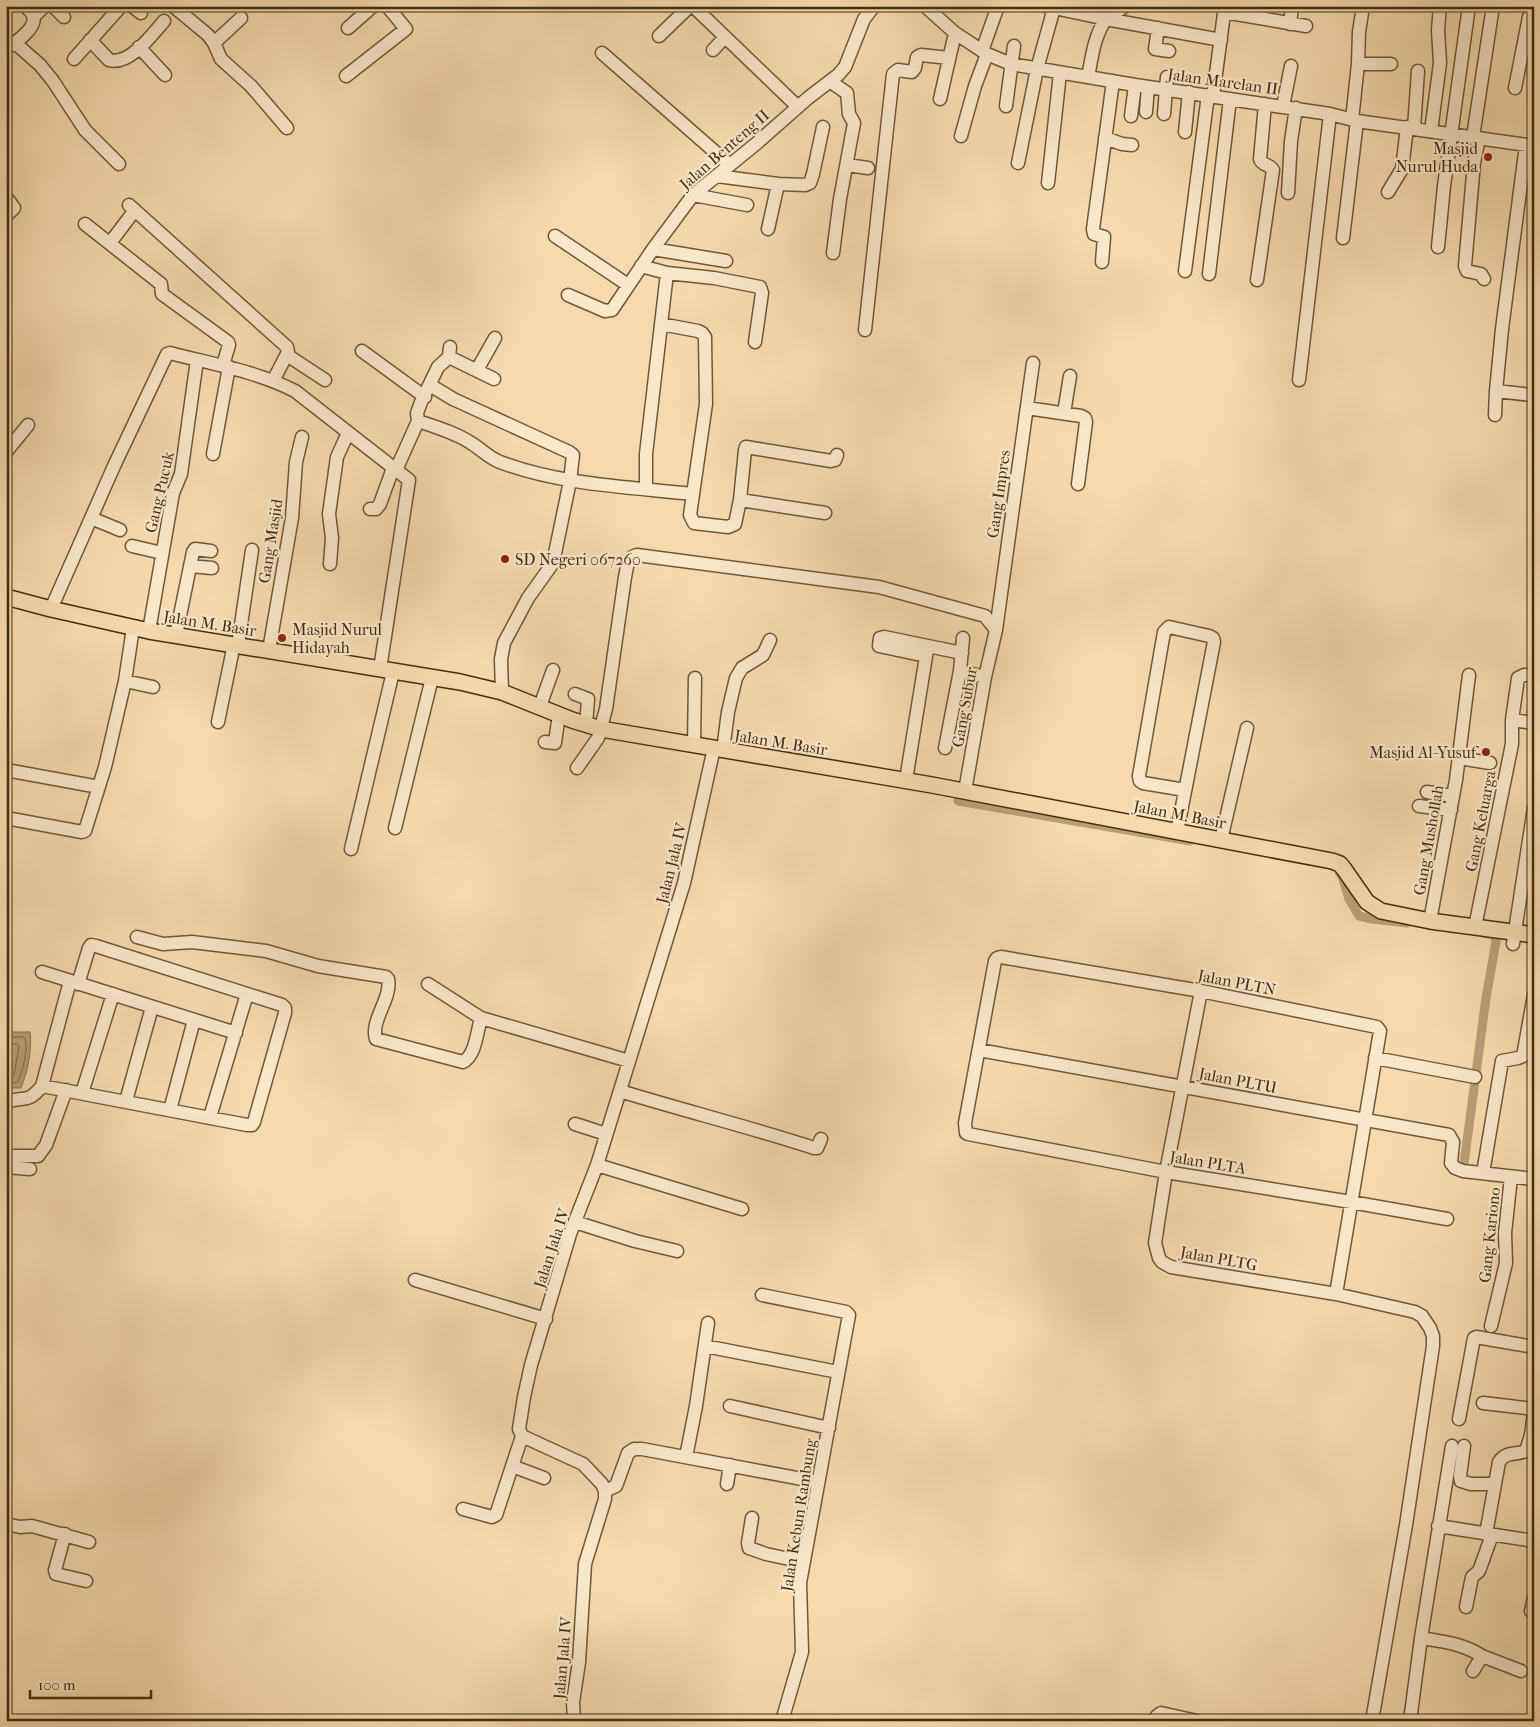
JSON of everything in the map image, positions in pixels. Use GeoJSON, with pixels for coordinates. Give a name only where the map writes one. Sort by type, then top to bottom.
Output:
{"type":"FeatureCollection","features":[{"type":"Feature","properties":{"kind":"main road","name":"Jalan M. Basir"},"geometry":{"type":"LineString","coordinates":[[6,597],[149,631],[460,682],[502,692],[586,725],[601,729],[906,780],[1337,863],[1344,868],[1364,898],[1373,907],[1388,913],[1475,927],[1514,938],[1534,935]]}},
{"type":"Feature","properties":{"kind":"street"},"geometry":{"type":"LineString","coordinates":[[25,6],[34,20],[27,33],[11,45],[40,65],[85,130],[119,164]]}},
{"type":"Feature","properties":{"kind":"street"},"geometry":{"type":"LineString","coordinates":[[33,17],[45,6]]}},
{"type":"Feature","properties":{"kind":"street"},"geometry":{"type":"LineString","coordinates":[[53,6],[64,16]]}},
{"type":"Feature","properties":{"kind":"street"},"geometry":{"type":"LineString","coordinates":[[74,59],[121,6]]}},
{"type":"Feature","properties":{"kind":"street"},"geometry":{"type":"LineString","coordinates":[[173,6],[208,35],[214,43],[217,53],[226,65],[251,86],[288,128]]}},
{"type":"Feature","properties":{"kind":"street"},"geometry":{"type":"LineString","coordinates":[[348,28],[373,6]]}},
{"type":"Feature","properties":{"kind":"street"},"geometry":{"type":"LineString","coordinates":[[346,76],[406,30],[387,6]]}},
{"type":"Feature","properties":{"kind":"street"},"geometry":{"type":"LineString","coordinates":[[659,36],[692,6],[796,105]]}},
{"type":"Feature","properties":{"kind":"street","name":"Jalan Benteng II"},"geometry":{"type":"LineString","coordinates":[[568,294],[605,311],[609,311],[693,195],[730,165],[796,105],[831,82],[845,67],[860,27],[874,6]]}},
{"type":"Feature","properties":{"kind":"street","name":"Jalan Marelan II"},"geometry":{"type":"LineString","coordinates":[[924,6],[955,33],[984,53],[1011,64],[1141,86],[1167,83],[1189,92],[1210,96],[1296,108],[1354,120],[1530,145]]}},
{"type":"Feature","properties":{"kind":"street"},"geometry":{"type":"LineString","coordinates":[[962,136],[998,6]]}},
{"type":"Feature","properties":{"kind":"street"},"geometry":{"type":"LineString","coordinates":[[1088,76],[1095,40],[1101,26],[1106,19],[1125,6]]}},
{"type":"Feature","properties":{"kind":"street"},"geometry":{"type":"LineString","coordinates":[[1290,24],[1292,6]]}},
{"type":"Feature","properties":{"kind":"street"},"geometry":{"type":"LineString","coordinates":[[1342,238],[1354,120],[1359,32],[1364,6]]}},
{"type":"Feature","properties":{"kind":"street"},"geometry":{"type":"LineString","coordinates":[[1431,131],[1440,63],[1438,30],[1440,6]]}},
{"type":"Feature","properties":{"kind":"street"},"geometry":{"type":"LineString","coordinates":[[1438,247],[1451,134],[1470,6]]}},
{"type":"Feature","properties":{"kind":"street"},"geometry":{"type":"LineString","coordinates":[[1484,280],[1481,274],[1467,271],[1465,266],[1476,137],[1492,6]]}},
{"type":"Feature","properties":{"kind":"street"},"geometry":{"type":"LineString","coordinates":[[1018,163],[1037,69],[1054,7],[1106,19],[1221,40]]}},
{"type":"Feature","properties":{"kind":"street"},"geometry":{"type":"LineString","coordinates":[[1185,271],[1210,96],[1221,40],[1224,9],[1306,26]]}},
{"type":"Feature","properties":{"kind":"street"},"geometry":{"type":"LineString","coordinates":[[1515,88],[1529,17],[1534,14]]}},
{"type":"Feature","properties":{"kind":"street"},"geometry":{"type":"LineString","coordinates":[[214,43],[241,18]]}},
{"type":"Feature","properties":{"kind":"street"},"geometry":{"type":"LineString","coordinates":[[90,40],[109,60],[122,60],[140,47],[164,21]]}},
{"type":"Feature","properties":{"kind":"street"},"geometry":{"type":"LineString","coordinates":[[1158,28],[1155,49],[1169,51]]}},
{"type":"Feature","properties":{"kind":"street"},"geometry":{"type":"LineString","coordinates":[[940,99],[955,33]]}},
{"type":"Feature","properties":{"kind":"street"},"geometry":{"type":"LineString","coordinates":[[713,50],[725,37]]}},
{"type":"Feature","properties":{"kind":"street"},"geometry":{"type":"LineString","coordinates":[[1006,106],[1014,46]]}},
{"type":"Feature","properties":{"kind":"street"},"geometry":{"type":"LineString","coordinates":[[140,47],[165,75]]}},
{"type":"Feature","properties":{"kind":"street"},"geometry":{"type":"LineString","coordinates":[[602,53],[730,165]]}},
{"type":"Feature","properties":{"kind":"street"},"geometry":{"type":"LineString","coordinates":[[865,330],[893,74],[896,71],[912,72],[916,68],[917,58],[921,55],[949,58]]}},
{"type":"Feature","properties":{"kind":"street"},"geometry":{"type":"LineString","coordinates":[[1358,64],[1391,64]]}},
{"type":"Feature","properties":{"kind":"street"},"geometry":{"type":"LineString","coordinates":[[1283,106],[1291,66]]}},
{"type":"Feature","properties":{"kind":"street"},"geometry":{"type":"LineString","coordinates":[[1388,192],[1402,169],[1418,70]]}},
{"type":"Feature","properties":{"kind":"street"},"geometry":{"type":"LineString","coordinates":[[1048,183],[1060,73]]}},
{"type":"Feature","properties":{"kind":"street"},"geometry":{"type":"LineString","coordinates":[[1102,262],[1104,237],[1095,235],[1093,232],[1113,81]]}},
{"type":"Feature","properties":{"kind":"street"},"geometry":{"type":"LineString","coordinates":[[831,82],[848,95],[849,114],[854,123],[840,200],[833,253]]}},
{"type":"Feature","properties":{"kind":"street"},"geometry":{"type":"LineString","coordinates":[[1164,114],[1167,83]]}},
{"type":"Feature","properties":{"kind":"street"},"geometry":{"type":"LineString","coordinates":[[1141,86],[1146,112]]}},
{"type":"Feature","properties":{"kind":"street"},"geometry":{"type":"LineString","coordinates":[[1132,116],[1141,86]]}},
{"type":"Feature","properties":{"kind":"street"},"geometry":{"type":"LineString","coordinates":[[1185,132],[1189,92]]}},
{"type":"Feature","properties":{"kind":"street"},"geometry":{"type":"LineString","coordinates":[[1209,274],[1230,99]]}},
{"type":"Feature","properties":{"kind":"street"},"geometry":{"type":"LineString","coordinates":[[1258,280],[1273,170],[1262,164],[1260,159],[1265,104]]}},
{"type":"Feature","properties":{"kind":"street"},"geometry":{"type":"LineString","coordinates":[[1288,193],[1291,141],[1296,108]]}},
{"type":"Feature","properties":{"kind":"street"},"geometry":{"type":"LineString","coordinates":[[1299,380],[1330,114]]}},
{"type":"Feature","properties":{"kind":"street"},"geometry":{"type":"LineString","coordinates":[[717,176],[778,184],[805,185],[810,183],[823,128]]}},
{"type":"Feature","properties":{"kind":"street"},"geometry":{"type":"LineString","coordinates":[[1105,138],[1122,144],[1132,145]]}},
{"type":"Feature","properties":{"kind":"street"},"geometry":{"type":"LineString","coordinates":[[1495,415],[1496,391],[1530,145]]}},
{"type":"Feature","properties":{"kind":"street"},"geometry":{"type":"LineString","coordinates":[[847,165],[868,168]]}},
{"type":"Feature","properties":{"kind":"street"},"geometry":{"type":"LineString","coordinates":[[768,229],[778,184]]}},
{"type":"Feature","properties":{"kind":"street"},"geometry":{"type":"LineString","coordinates":[[693,195],[747,205]]}},
{"type":"Feature","properties":{"kind":"street"},"geometry":{"type":"LineString","coordinates":[[6,197],[14,208],[6,216]]}},
{"type":"Feature","properties":{"kind":"street"},"geometry":{"type":"LineString","coordinates":[[110,243],[132,207],[287,347],[287,355],[273,380]]}},
{"type":"Feature","properties":{"kind":"street"},"geometry":{"type":"LineString","coordinates":[[85,224],[161,284],[162,294],[228,342],[213,454]]}},
{"type":"Feature","properties":{"kind":"street"},"geometry":{"type":"LineString","coordinates":[[555,236],[628,285]]}},
{"type":"Feature","properties":{"kind":"street"},"geometry":{"type":"LineString","coordinates":[[653,249],[726,261]]}},
{"type":"Feature","properties":{"kind":"street"},"geometry":{"type":"LineString","coordinates":[[641,266],[667,273],[714,278],[760,287],[762,293],[755,342]]}},
{"type":"Feature","properties":{"kind":"street"},"geometry":{"type":"LineString","coordinates":[[646,489],[646,454],[667,273]]}},
{"type":"Feature","properties":{"kind":"street"},"geometry":{"type":"LineString","coordinates":[[661,324],[698,331],[705,337],[706,404],[690,514],[692,521],[696,524],[731,527],[736,521],[740,500],[744,450],[746,447],[831,461],[835,460],[837,455]]}},
{"type":"Feature","properties":{"kind":"street"},"geometry":{"type":"LineString","coordinates":[[477,370],[495,338]]}},
{"type":"Feature","properties":{"kind":"street"},"geometry":{"type":"LineString","coordinates":[[362,351],[427,391],[452,399],[572,455],[570,480],[553,563],[528,598],[504,643],[501,659],[502,692]]}},
{"type":"Feature","properties":{"kind":"street"},"geometry":{"type":"LineString","coordinates":[[370,510],[376,509],[380,504],[418,421],[417,413],[438,367],[450,352],[494,379]]}},
{"type":"Feature","properties":{"kind":"street"},"geometry":{"type":"LineString","coordinates":[[51,609],[166,354],[170,353],[226,366],[273,380],[295,391],[407,478],[409,482],[386,671],[351,849]]}},
{"type":"Feature","properties":{"kind":"street"},"geometry":{"type":"LineString","coordinates":[[287,355],[325,380]]}},
{"type":"Feature","properties":{"kind":"street","name":"Gang Pucuk"},"geometry":{"type":"LineString","coordinates":[[149,631],[174,493],[181,474],[197,360]]}},
{"type":"Feature","properties":{"kind":"street","name":"Gang Impres"},"geometry":{"type":"LineString","coordinates":[[996,630],[1033,362]]}},
{"type":"Feature","properties":{"kind":"street"},"geometry":{"type":"LineString","coordinates":[[1064,413],[1070,376]]}},
{"type":"Feature","properties":{"kind":"street"},"geometry":{"type":"LineString","coordinates":[[1496,391],[1532,395]]}},
{"type":"Feature","properties":{"kind":"street"},"geometry":{"type":"LineString","coordinates":[[1027,408],[1084,417],[1086,420],[1078,484]]}},
{"type":"Feature","properties":{"kind":"street"},"geometry":{"type":"LineString","coordinates":[[418,421],[470,442],[501,462],[570,480],[693,494]]}},
{"type":"Feature","properties":{"kind":"street"},"geometry":{"type":"LineString","coordinates":[[6,452],[28,425]]}},
{"type":"Feature","properties":{"kind":"street"},"geometry":{"type":"LineString","coordinates":[[330,564],[332,538],[328,514],[337,458],[348,433]]}},
{"type":"Feature","properties":{"kind":"street","name":"Gang Masjid"},"geometry":{"type":"LineString","coordinates":[[268,650],[292,518],[296,462],[302,437]]}},
{"type":"Feature","properties":{"kind":"street"},"geometry":{"type":"LineString","coordinates":[[740,500],[825,514]]}},
{"type":"Feature","properties":{"kind":"street"},"geometry":{"type":"LineString","coordinates":[[91,518],[120,530]]}},
{"type":"Feature","properties":{"kind":"street"},"geometry":{"type":"LineString","coordinates":[[132,546],[162,552]]}},
{"type":"Feature","properties":{"kind":"street"},"geometry":{"type":"LineString","coordinates":[[176,635],[193,552],[195,549],[211,551]]}},
{"type":"Feature","properties":{"kind":"street"},"geometry":{"type":"LineString","coordinates":[[218,722],[236,644],[252,550]]}},
{"type":"Feature","properties":{"kind":"street"},"geometry":{"type":"LineString","coordinates":[[578,768],[598,738],[601,729],[606,709],[626,577],[630,558],[633,556],[879,587],[985,616],[996,630]]}},
{"type":"Feature","properties":{"kind":"street"},"geometry":{"type":"LineString","coordinates":[[190,566],[212,568]]}},
{"type":"Feature","properties":{"kind":"street"},"geometry":{"type":"LineString","coordinates":[[1177,831],[1185,790],[1213,640],[1210,636],[1169,627],[1164,632],[1139,776],[1140,781],[1143,783],[1185,790]]}},
{"type":"Feature","properties":{"kind":"street"},"geometry":{"type":"LineString","coordinates":[[7,820],[85,831],[105,767],[125,681],[133,628]]}},
{"type":"Feature","properties":{"kind":"street","name":"Gang Subur"},"geometry":{"type":"LineString","coordinates":[[965,791],[985,677],[996,630]]}},
{"type":"Feature","properties":{"kind":"street"},"geometry":{"type":"LineString","coordinates":[[945,748],[960,670],[963,638]]}},
{"type":"Feature","properties":{"kind":"street","name":"Jalan Jala IV"},"geometry":{"type":"LineString","coordinates":[[463,1509],[492,1517],[496,1515],[522,1436],[519,1429],[527,1382],[575,1222],[597,1165],[684,883],[736,678],[742,668],[763,655],[770,640]]}},
{"type":"Feature","properties":{"kind":"street"},"geometry":{"type":"LineString","coordinates":[[906,780],[927,651],[962,653]]}},
{"type":"Feature","properties":{"kind":"street"},"geometry":{"type":"LineString","coordinates":[[540,706],[553,670]]}},
{"type":"Feature","properties":{"kind":"street"},"geometry":{"type":"LineString","coordinates":[[960,670],[985,677]]}},
{"type":"Feature","properties":{"kind":"street","name":"Gang Keluarga"},"geometry":{"type":"LineString","coordinates":[[1475,927],[1512,744],[1512,720],[1518,678],[1524,675],[1534,675]]}},
{"type":"Feature","properties":{"kind":"street","name":"Gang Mushollah"},"geometry":{"type":"LineString","coordinates":[[1430,921],[1451,810],[1469,676]]}},
{"type":"Feature","properties":{"kind":"street"},"geometry":{"type":"LineString","coordinates":[[395,828],[432,678]]}},
{"type":"Feature","properties":{"kind":"street"},"geometry":{"type":"LineString","coordinates":[[694,678],[694,745]]}},
{"type":"Feature","properties":{"kind":"street"},"geometry":{"type":"LineString","coordinates":[[125,681],[153,687]]}},
{"type":"Feature","properties":{"kind":"street"},"geometry":{"type":"LineString","coordinates":[[575,694],[588,699],[586,725]]}},
{"type":"Feature","properties":{"kind":"street"},"geometry":{"type":"LineString","coordinates":[[546,742],[555,742],[559,714]]}},
{"type":"Feature","properties":{"kind":"street"},"geometry":{"type":"LineString","coordinates":[[1512,720],[1534,723]]}},
{"type":"Feature","properties":{"kind":"street"},"geometry":{"type":"LineString","coordinates":[[1221,840],[1247,728]]}},
{"type":"Feature","properties":{"kind":"street"},"geometry":{"type":"LineString","coordinates":[[1459,758],[1490,763]]}},
{"type":"Feature","properties":{"kind":"street"},"geometry":{"type":"LineString","coordinates":[[6,770],[99,787]]}},
{"type":"Feature","properties":{"kind":"street"},"geometry":{"type":"LineString","coordinates":[[1427,792],[1452,796]]}},
{"type":"Feature","properties":{"kind":"street"},"geometry":{"type":"LineString","coordinates":[[1419,806],[1451,810]]}},
{"type":"Feature","properties":{"kind":"street"},"geometry":{"type":"LineString","coordinates":[[1514,938],[1530,859],[1534,808]]}},
{"type":"Feature","properties":{"kind":"street"},"geometry":{"type":"LineString","coordinates":[[137,937],[163,944],[192,942],[266,951],[318,966],[386,977],[389,987],[375,1028],[376,1039],[463,1062],[471,1054],[481,1018]]}},
{"type":"Feature","properties":{"kind":"street"},"geometry":{"type":"LineString","coordinates":[[6,1102],[27,1099],[35,1095],[42,1086],[74,982],[91,945],[282,1005],[285,1008],[252,1125],[42,1086]]}},
{"type":"Feature","properties":{"kind":"street","name":"Jalan PLTN"},"geometry":{"type":"LineString","coordinates":[[966,1133],[978,1050],[997,958],[1001,957],[1201,991],[1376,1026],[1380,1031],[1336,1294]]}},
{"type":"Feature","properties":{"kind":"street"},"geometry":{"type":"LineString","coordinates":[[42,972],[236,1033]]}},
{"type":"Feature","properties":{"kind":"street"},"geometry":{"type":"LineString","coordinates":[[428,984],[481,1018],[629,1061]]}},
{"type":"Feature","properties":{"kind":"street","name":"Jalan PLTG"},"geometry":{"type":"LineString","coordinates":[[1201,991],[1166,1172],[1155,1243],[1159,1258],[1167,1266],[1336,1294],[1415,1312],[1422,1316],[1433,1336],[1406,1525],[1372,1721]]}},
{"type":"Feature","properties":{"kind":"street"},"geometry":{"type":"LineString","coordinates":[[82,1093],[112,994]]}},
{"type":"Feature","properties":{"kind":"street"},"geometry":{"type":"LineString","coordinates":[[210,1117],[247,994]]}},
{"type":"Feature","properties":{"kind":"street"},"geometry":{"type":"LineString","coordinates":[[1534,995],[1529,1045],[1523,1056],[1502,1061],[1484,1173],[1534,1179]]}},
{"type":"Feature","properties":{"kind":"street"},"geometry":{"type":"LineString","coordinates":[[126,1102],[152,1007]]}},
{"type":"Feature","properties":{"kind":"street"},"geometry":{"type":"LineString","coordinates":[[170,1110],[194,1020]]}},
{"type":"Feature","properties":{"kind":"street","name":"Jalan PLTU"},"geometry":{"type":"LineString","coordinates":[[978,1050],[1449,1135],[1453,1142],[1452,1164],[1462,1171],[1484,1173]]}},
{"type":"Feature","properties":{"kind":"street"},"geometry":{"type":"LineString","coordinates":[[1375,1058],[1475,1077]]}},
{"type":"Feature","properties":{"kind":"street"},"geometry":{"type":"LineString","coordinates":[[6,1156],[38,1156],[42,1153],[66,1090]]}},
{"type":"Feature","properties":{"kind":"street"},"geometry":{"type":"LineString","coordinates":[[620,1091],[814,1148],[817,1148],[821,1139]]}},
{"type":"Feature","properties":{"kind":"street"},"geometry":{"type":"LineString","coordinates":[[575,1124],[606,1134]]}},
{"type":"Feature","properties":{"kind":"street","name":"Jalan PLTA"},"geometry":{"type":"LineString","coordinates":[[966,1133],[1166,1172],[1447,1219]]}},
{"type":"Feature","properties":{"kind":"street"},"geometry":{"type":"LineString","coordinates":[[597,1165],[742,1209]]}},
{"type":"Feature","properties":{"kind":"street"},"geometry":{"type":"LineString","coordinates":[[6,1167],[30,1169]]}},
{"type":"Feature","properties":{"kind":"street","name":"Gang Kariono"},"geometry":{"type":"LineString","coordinates":[[1491,1326],[1506,1263],[1505,1233],[1511,1177]]}},
{"type":"Feature","properties":{"kind":"street"},"geometry":{"type":"LineString","coordinates":[[575,1222],[635,1241],[676,1251]]}},
{"type":"Feature","properties":{"kind":"street"},"geometry":{"type":"LineString","coordinates":[[415,1280],[546,1319]]}},
{"type":"Feature","properties":{"kind":"street","name":"Jalan Kebun Rambung"},"geometry":{"type":"LineString","coordinates":[[762,1295],[848,1313],[799,1591],[802,1652],[782,1721]]}},
{"type":"Feature","properties":{"kind":"street"},"geometry":{"type":"LineString","coordinates":[[686,1457],[696,1406],[708,1323]]}},
{"type":"Feature","properties":{"kind":"street"},"geometry":{"type":"LineString","coordinates":[[1459,1419],[1474,1338],[1476,1336],[1534,1347]]}},
{"type":"Feature","properties":{"kind":"street"},"geometry":{"type":"LineString","coordinates":[[705,1346],[838,1372]]}},
{"type":"Feature","properties":{"kind":"street"},"geometry":{"type":"LineString","coordinates":[[1466,1607],[1472,1577],[1480,1571],[1489,1534],[1494,1484],[1499,1462],[1502,1457],[1508,1454],[1527,1450],[1534,1411],[1483,1403]]}},
{"type":"Feature","properties":{"kind":"street"},"geometry":{"type":"LineString","coordinates":[[730,1406],[829,1428]]}},
{"type":"Feature","properties":{"kind":"street"},"geometry":{"type":"LineString","coordinates":[[522,1436],[584,1464],[602,1484],[605,1491],[616,1486],[628,1453],[634,1449],[818,1482]]}},
{"type":"Feature","properties":{"kind":"street"},"geometry":{"type":"LineString","coordinates":[[1410,1721],[1438,1526],[1458,1446],[1461,1482],[1494,1484]]}},
{"type":"Feature","properties":{"kind":"street"},"geometry":{"type":"LineString","coordinates":[[727,1484],[730,1465]]}},
{"type":"Feature","properties":{"kind":"street"},"geometry":{"type":"LineString","coordinates":[[512,1466],[544,1478]]}},
{"type":"Feature","properties":{"kind":"street","name":"Jalan Jala IV"},"geometry":{"type":"LineString","coordinates":[[574,1721],[573,1702],[580,1662],[585,1564],[605,1499],[605,1491]]}},
{"type":"Feature","properties":{"kind":"street"},"geometry":{"type":"LineString","coordinates":[[752,1518],[749,1548],[766,1554],[804,1562]]}},
{"type":"Feature","properties":{"kind":"street"},"geometry":{"type":"LineString","coordinates":[[6,1524],[20,1527],[32,1526],[89,1542]]}},
{"type":"Feature","properties":{"kind":"street"},"geometry":{"type":"LineString","coordinates":[[1438,1526],[1534,1541]]}},
{"type":"Feature","properties":{"kind":"street"},"geometry":{"type":"LineString","coordinates":[[65,1534],[56,1574],[86,1581]]}},
{"type":"Feature","properties":{"kind":"street"},"geometry":{"type":"LineString","coordinates":[[1531,1611],[1534,1598]]}},
{"type":"Feature","properties":{"kind":"street"},"geometry":{"type":"LineString","coordinates":[[1421,1638],[1467,1647],[1482,1656],[1521,1671]]}},
{"type":"Feature","properties":{"kind":"street"},"geometry":{"type":"LineString","coordinates":[[1473,1671],[1482,1656]]}},
{"type":"Feature","properties":{"kind":"street"},"geometry":{"type":"LineString","coordinates":[[1154,1720],[1161,1713],[1197,1721]]}},
{"type":"Feature","properties":{"kind":"water"},"geometry":{"type":"Polygon","coordinates":[[[6,1032],[30,1032],[29,1060],[21,1088],[6,1088],[6,1032]]]}},
{"type":"Feature","properties":{"kind":"waterway"},"geometry":{"type":"LineString","coordinates":[[958,801],[1190,841]]}},
{"type":"Feature","properties":{"kind":"waterway"},"geometry":{"type":"LineString","coordinates":[[1339,872],[1349,899],[1359,916],[1407,923]]}},
{"type":"Feature","properties":{"kind":"waterway"},"geometry":{"type":"LineString","coordinates":[[1463,1171],[1486,998],[1496,942],[1494,935],[1484,933]]}},
{"type":"Feature","properties":{"kind":"place","name":"Masjid Nurul Huda"},"geometry":{"type":"Point","coordinates":[1488,157]}},
{"type":"Feature","properties":{"kind":"place","name":"SD Negeri 067260"},"geometry":{"type":"Point","coordinates":[505,559]}},
{"type":"Feature","properties":{"kind":"place","name":"Masjid Nurul Hidayah"},"geometry":{"type":"Point","coordinates":[282,638]}},
{"type":"Feature","properties":{"kind":"place","name":"Masjid Al-Yusuf"},"geometry":{"type":"Point","coordinates":[1486,752]}}]}
